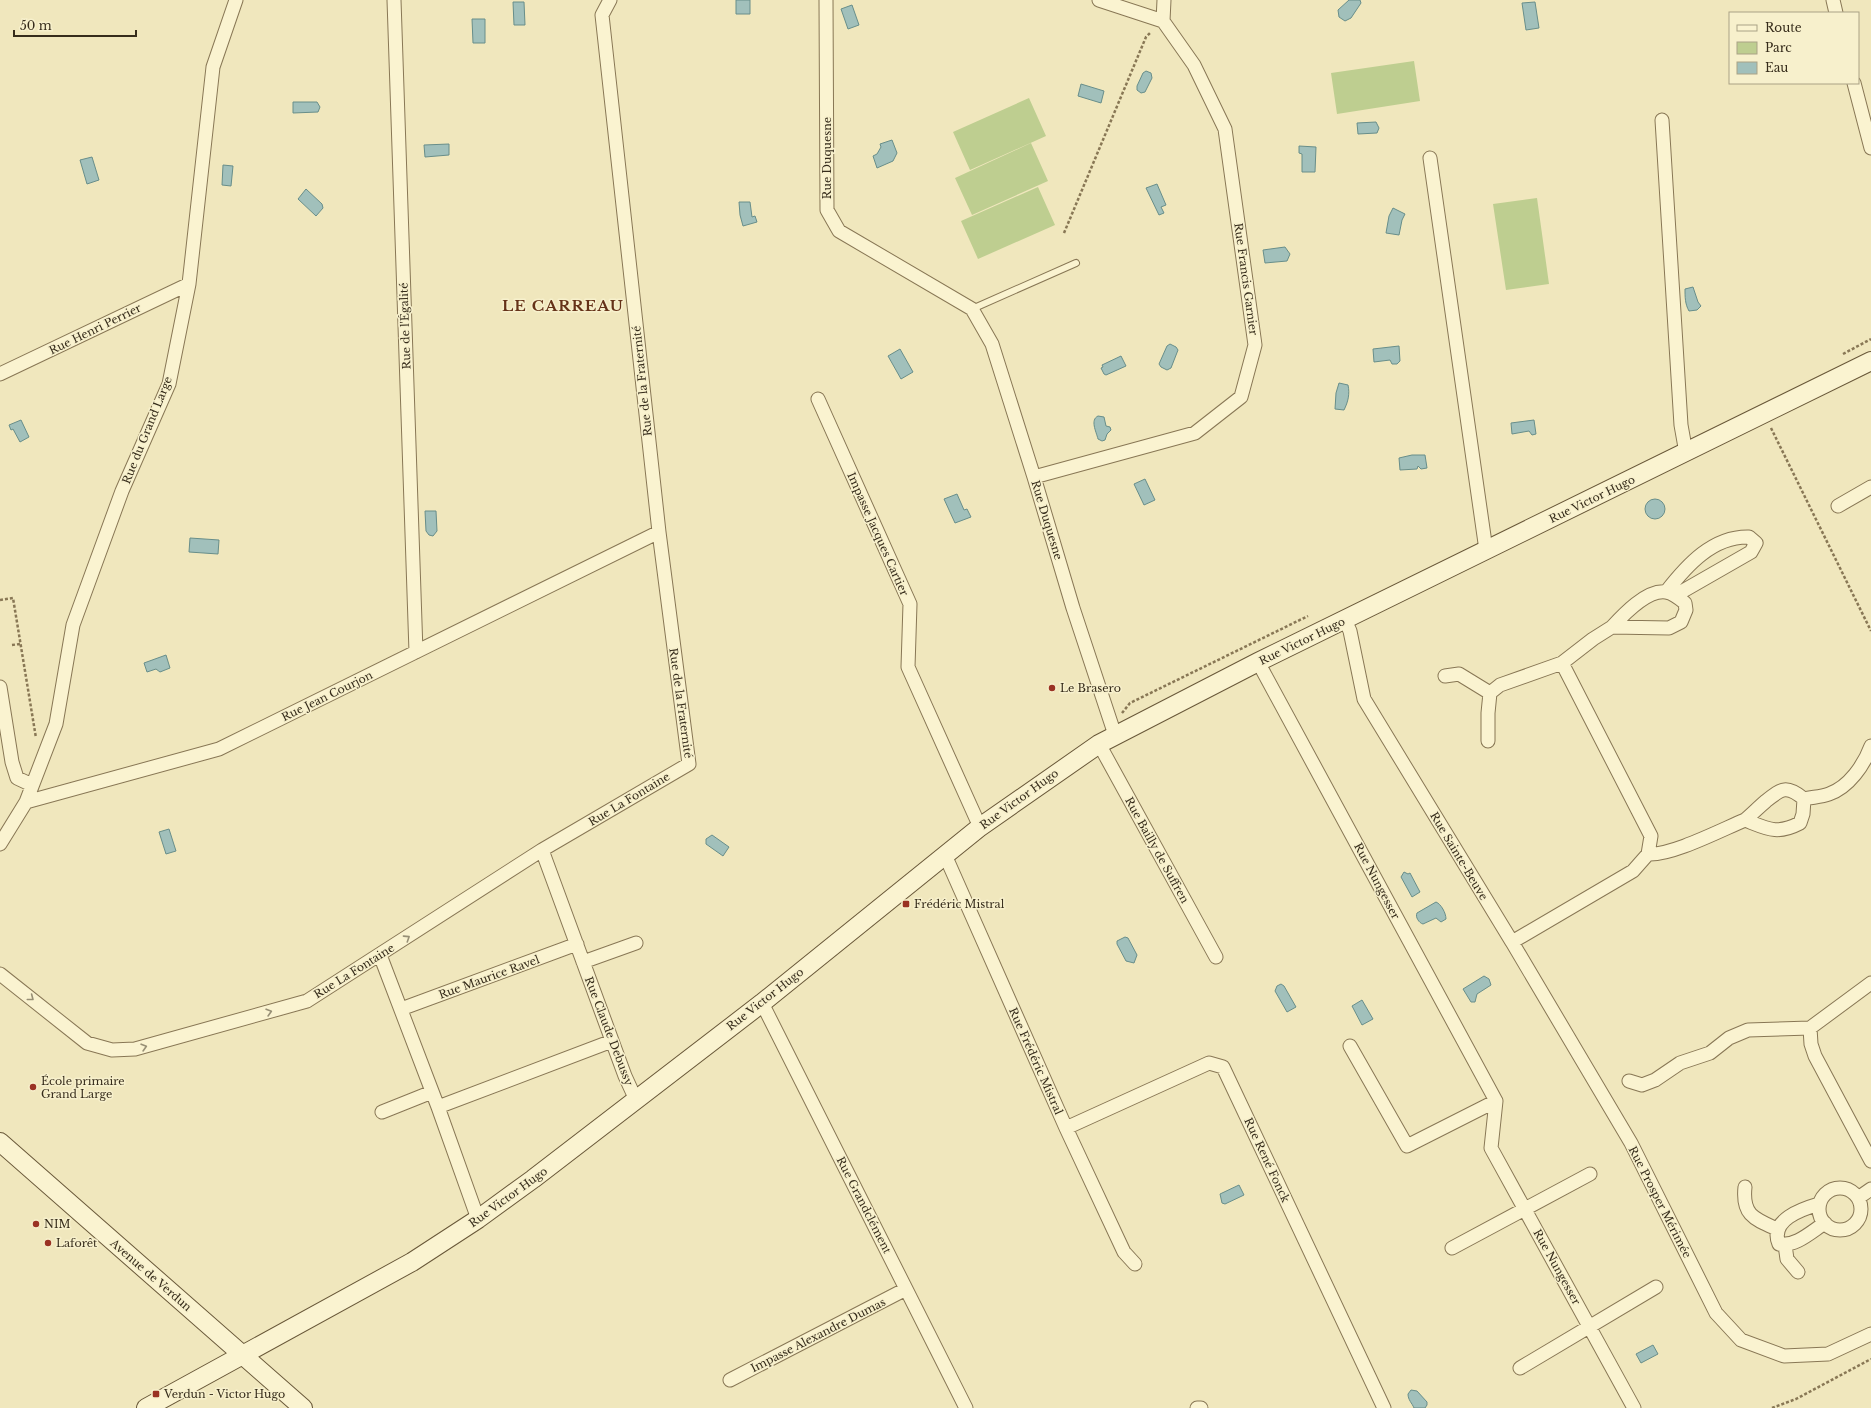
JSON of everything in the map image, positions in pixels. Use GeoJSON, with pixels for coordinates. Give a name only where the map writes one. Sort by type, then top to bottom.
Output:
{"type":"FeatureCollection","features":[{"type":"Feature","properties":{"kind":"street","name":"Rue du Grand Large"},"geometry":{"type":"LineString","coordinates":[[26,802],[56,724],[73,625],[122,491],[169,384],[189,284],[213,67],[236,0]]}},
{"type":"Feature","properties":{"kind":"street","name":"Rue de l'Égalité"},"geometry":{"type":"LineString","coordinates":[[394,0],[416,652]]}},
{"type":"Feature","properties":{"kind":"street","name":"Rue de la Fraternité"},"geometry":{"type":"LineString","coordinates":[[610,0],[602,15],[659,532],[689,764]]}},
{"type":"Feature","properties":{"kind":"street","name":"Rue Duquesne"},"geometry":{"type":"LineString","coordinates":[[826,0],[827,210],[839,231],[972,309],[992,344],[1073,608],[1115,735]]}},
{"type":"Feature","properties":{"kind":"street"},"geometry":{"type":"LineString","coordinates":[[1099,0],[1163,22],[1164,0]]}},
{"type":"Feature","properties":{"kind":"street"},"geometry":{"type":"LineString","coordinates":[[1833,0],[1836,12]]}},
{"type":"Feature","properties":{"kind":"street","name":"Rue Francis Garnier"},"geometry":{"type":"LineString","coordinates":[[1034,477],[1195,433],[1241,397],[1255,345],[1225,129],[1194,65],[1163,22]]}},
{"type":"Feature","properties":{"kind":"street"},"geometry":{"type":"LineString","coordinates":[[1854,84],[1871,148]]}},
{"type":"Feature","properties":{"kind":"street"},"geometry":{"type":"LineString","coordinates":[[1662,120],[1681,425],[1686,453]]}},
{"type":"Feature","properties":{"kind":"street"},"geometry":{"type":"LineString","coordinates":[[1430,158],[1486,550]]}},
{"type":"Feature","properties":{"kind":"street","name":"Rue Henri Perrier"},"geometry":{"type":"LineString","coordinates":[[0,374],[189,284]]}},
{"type":"Feature","properties":{"kind":"street","name":"Rue Victor Hugo"},"geometry":{"type":"LineString","coordinates":[[146,1408],[412,1262],[478,1219],[762,1003],[980,827],[1059,770],[1099,744],[1258,662],[1765,415],[1871,361]]}},
{"type":"Feature","properties":{"kind":"street","name":"Impasse Jacques Cartier"},"geometry":{"type":"LineString","coordinates":[[818,399],[910,604],[908,667],[980,827]]}},
{"type":"Feature","properties":{"kind":"street"},"geometry":{"type":"LineString","coordinates":[[1838,506],[1871,487]]}},
{"type":"Feature","properties":{"kind":"street","name":"Rue Jean Courjon"},"geometry":{"type":"LineString","coordinates":[[26,802],[219,749],[659,532]]}},
{"type":"Feature","properties":{"kind":"street"},"geometry":{"type":"LineString","coordinates":[[1488,741],[1490,692],[1500,685],[1562,663],[1593,639],[1612,627],[1626,611],[1645,598],[1656,592],[1671,593],[1750,552],[1756,543],[1749,537],[1739,537],[1727,540],[1710,548],[1690,564],[1671,593]]}},
{"type":"Feature","properties":{"kind":"street"},"geometry":{"type":"LineString","coordinates":[[1612,627],[1669,628],[1681,622],[1686,610],[1685,603],[1671,593]]}},
{"type":"Feature","properties":{"kind":"street","name":"Rue Sainte-Beuve"},"geometry":{"type":"LineString","coordinates":[[1345,620],[1350,631],[1364,699],[1512,942]]}},
{"type":"Feature","properties":{"kind":"street","name":"Rue Nungesser"},"geometry":{"type":"LineString","coordinates":[[1258,662],[1496,1101],[1492,1148],[1634,1408]]}},
{"type":"Feature","properties":{"kind":"street"},"geometry":{"type":"LineString","coordinates":[[1512,942],[1633,871],[1648,854],[1651,836],[1562,663]]}},
{"type":"Feature","properties":{"kind":"street"},"geometry":{"type":"LineString","coordinates":[[1445,676],[1459,674],[1490,692]]}},
{"type":"Feature","properties":{"kind":"street"},"geometry":{"type":"LineString","coordinates":[[0,687],[12,762],[17,778],[32,785]]}},
{"type":"Feature","properties":{"kind":"street","name":"Rue Bailly de Suffren"},"geometry":{"type":"LineString","coordinates":[[1099,744],[1216,957]]}},
{"type":"Feature","properties":{"kind":"street"},"geometry":{"type":"LineString","coordinates":[[1804,799],[1829,794],[1844,785],[1857,772],[1871,746]]}},
{"type":"Feature","properties":{"kind":"street","name":"Rue La Fontaine"},"geometry":{"type":"LineString","coordinates":[[0,974],[88,1043],[112,1050],[135,1049],[307,1001],[542,850],[689,764]]}},
{"type":"Feature","properties":{"kind":"street"},"geometry":{"type":"LineString","coordinates":[[1648,854],[1657,854],[1673,850],[1745,820],[1778,791],[1786,790],[1796,792],[1804,799]]}},
{"type":"Feature","properties":{"kind":"street"},"geometry":{"type":"LineString","coordinates":[[1745,820],[1773,830],[1787,830],[1800,823],[1803,814],[1804,799]]}},
{"type":"Feature","properties":{"kind":"street"},"geometry":{"type":"LineString","coordinates":[[0,844],[26,802]]}},
{"type":"Feature","properties":{"kind":"street","name":"Rue Claude Debussy"},"geometry":{"type":"LineString","coordinates":[[542,850],[612,1041],[636,1100]]}},
{"type":"Feature","properties":{"kind":"street","name":"Rue Frédéric Mistral"},"geometry":{"type":"LineString","coordinates":[[945,855],[1066,1128],[1124,1252],[1134,1264]]}},
{"type":"Feature","properties":{"kind":"street","name":"Rue Prosper Mérimée"},"geometry":{"type":"LineString","coordinates":[[1512,942],[1631,1143],[1716,1313],[1726,1324],[1741,1340],[1784,1356],[1828,1354],[1871,1334]]}},
{"type":"Feature","properties":{"kind":"street","name":"Rue Claude Debussy"},"geometry":{"type":"LineString","coordinates":[[584,962],[636,943]]}},
{"type":"Feature","properties":{"kind":"street","name":"Rue Maurice Ravel"},"geometry":{"type":"LineString","coordinates":[[401,1009],[577,944]]}},
{"type":"Feature","properties":{"kind":"street"},"geometry":{"type":"LineString","coordinates":[[380,955],[438,1107],[478,1219]]}},
{"type":"Feature","properties":{"kind":"street"},"geometry":{"type":"LineString","coordinates":[[1629,1081],[1642,1085],[1655,1080],[1680,1063],[1710,1053],[1729,1038],[1748,1030],[1810,1028],[1871,983]]}},
{"type":"Feature","properties":{"kind":"street","name":"Rue Grandclément"},"geometry":{"type":"LineString","coordinates":[[762,1003],[966,1408]]}},
{"type":"Feature","properties":{"kind":"street"},"geometry":{"type":"LineString","coordinates":[[1810,1028],[1811,1044],[1815,1056],[1871,1161]]}},
{"type":"Feature","properties":{"kind":"street"},"geometry":{"type":"LineString","coordinates":[[438,1107],[612,1041]]}},
{"type":"Feature","properties":{"kind":"street"},"geometry":{"type":"LineString","coordinates":[[1350,1046],[1407,1146],[1496,1101]]}},
{"type":"Feature","properties":{"kind":"street","name":"Rue René Fonck"},"geometry":{"type":"LineString","coordinates":[[1066,1128],[1209,1063],[1223,1067],[1384,1408]]}},
{"type":"Feature","properties":{"kind":"street"},"geometry":{"type":"LineString","coordinates":[[382,1112],[432,1092]]}},
{"type":"Feature","properties":{"kind":"street","name":"Avenue de Verdun"},"geometry":{"type":"LineString","coordinates":[[0,1142],[302,1408]]}},
{"type":"Feature","properties":{"kind":"street"},"geometry":{"type":"LineString","coordinates":[[1452,1248],[1524,1208],[1590,1174]]}},
{"type":"Feature","properties":{"kind":"street"},"geometry":{"type":"LineString","coordinates":[[1745,1187],[1744,1200],[1747,1209],[1758,1221],[1777,1229]]}},
{"type":"Feature","properties":{"kind":"street"},"geometry":{"type":"LineString","coordinates":[[1833,1188],[1848,1189],[1858,1198],[1861,1212],[1855,1223],[1849,1227],[1836,1229],[1824,1223],[1819,1211],[1819,1204],[1822,1197],[1833,1188]]}},
{"type":"Feature","properties":{"kind":"street"},"geometry":{"type":"LineString","coordinates":[[1858,1198],[1871,1189]]}},
{"type":"Feature","properties":{"kind":"street"},"geometry":{"type":"LineString","coordinates":[[1819,1204],[1800,1210],[1782,1222],[1777,1229],[1779,1244],[1786,1245],[1799,1240],[1824,1223]]}},
{"type":"Feature","properties":{"kind":"street"},"geometry":{"type":"LineString","coordinates":[[1786,1245],[1787,1259],[1798,1272]]}},
{"type":"Feature","properties":{"kind":"street"},"geometry":{"type":"LineString","coordinates":[[1520,1368],[1656,1287]]}},
{"type":"Feature","properties":{"kind":"street","name":"Impasse Alexandre Dumas"},"geometry":{"type":"LineString","coordinates":[[730,1380],[906,1289]]}},
{"type":"Feature","properties":{"kind":"street"},"geometry":{"type":"LineString","coordinates":[[1197,1408],[1202,1408]]}},
{"type":"Feature","properties":{"kind":"lane"},"geometry":{"type":"LineString","coordinates":[[972,309],[1076,263]]}},
{"type":"Feature","properties":{"kind":"path"},"geometry":{"type":"LineString","coordinates":[[1064,233],[1146,37],[1163,22]]}},
{"type":"Feature","properties":{"kind":"path"},"geometry":{"type":"LineString","coordinates":[[1765,415],[1871,631]]}},
{"type":"Feature","properties":{"kind":"path"},"geometry":{"type":"LineString","coordinates":[[0,600],[13,598],[34,737],[47,747]]}},
{"type":"Feature","properties":{"kind":"path"},"geometry":{"type":"LineString","coordinates":[[12,645],[20,644]]}},
{"type":"Feature","properties":{"kind":"path"},"geometry":{"type":"LineString","coordinates":[[1772,1408],[1796,1399],[1871,1360]]}},
{"type":"Feature","properties":{"kind":"green space"},"geometry":{"type":"Polygon","coordinates":[[[1414,61],[1420,101],[1337,114],[1331,73],[1414,61]]]}},
{"type":"Feature","properties":{"kind":"green space"},"geometry":{"type":"Polygon","coordinates":[[[1029,98],[1046,136],[970,170],[953,132],[1029,98]]]}},
{"type":"Feature","properties":{"kind":"green space"},"geometry":{"type":"Polygon","coordinates":[[[1031,143],[1048,181],[972,215],[955,178],[1031,143]]]}},
{"type":"Feature","properties":{"kind":"green space"},"geometry":{"type":"Polygon","coordinates":[[[1038,187],[1055,225],[978,259],[961,221],[1038,187]]]}},
{"type":"Feature","properties":{"kind":"green space"},"geometry":{"type":"Polygon","coordinates":[[[1537,198],[1549,284],[1506,290],[1493,204],[1537,198]]]}},
{"type":"Feature","properties":{"kind":"water"},"geometry":{"type":"Polygon","coordinates":[[[736,0],[750,0],[750,14],[736,14],[736,0]]]}},
{"type":"Feature","properties":{"kind":"water"},"geometry":{"type":"Polygon","coordinates":[[[1349,0],[1360,0],[1361,3],[1351,18],[1345,21],[1339,17],[1338,10],[1349,0]]]}},
{"type":"Feature","properties":{"kind":"water"},"geometry":{"type":"Polygon","coordinates":[[[513,2],[524,2],[525,25],[514,25],[513,2]]]}},
{"type":"Feature","properties":{"kind":"water"},"geometry":{"type":"Polygon","coordinates":[[[1535,2],[1539,28],[1526,30],[1522,3],[1535,2]]]}},
{"type":"Feature","properties":{"kind":"water"},"geometry":{"type":"Polygon","coordinates":[[[852,5],[859,25],[848,29],[841,9],[852,5]]]}},
{"type":"Feature","properties":{"kind":"water"},"geometry":{"type":"Polygon","coordinates":[[[472,19],[485,19],[485,43],[473,43],[472,19]]]}},
{"type":"Feature","properties":{"kind":"water"},"geometry":{"type":"Polygon","coordinates":[[[1146,71],[1151,73],[1152,78],[1145,92],[1141,93],[1137,90],[1137,86],[1143,73],[1146,71]]]}},
{"type":"Feature","properties":{"kind":"water"},"geometry":{"type":"Polygon","coordinates":[[[1081,84],[1104,91],[1101,103],[1078,96],[1081,84]]]}},
{"type":"Feature","properties":{"kind":"water"},"geometry":{"type":"Polygon","coordinates":[[[293,102],[317,102],[320,107],[318,112],[293,113],[293,102]]]}},
{"type":"Feature","properties":{"kind":"water"},"geometry":{"type":"Polygon","coordinates":[[[1376,122],[1379,128],[1377,133],[1358,134],[1357,123],[1376,122]]]}},
{"type":"Feature","properties":{"kind":"water"},"geometry":{"type":"Polygon","coordinates":[[[892,140],[897,153],[893,161],[877,168],[873,156],[877,154],[881,147],[880,144],[892,140]]]}},
{"type":"Feature","properties":{"kind":"water"},"geometry":{"type":"Polygon","coordinates":[[[449,144],[449,155],[425,157],[424,145],[449,144]]]}},
{"type":"Feature","properties":{"kind":"water"},"geometry":{"type":"Polygon","coordinates":[[[1299,146],[1316,147],[1315,172],[1302,172],[1302,154],[1299,153],[1299,146]]]}},
{"type":"Feature","properties":{"kind":"water"},"geometry":{"type":"Polygon","coordinates":[[[92,157],[99,180],[87,184],[80,160],[92,157]]]}},
{"type":"Feature","properties":{"kind":"water"},"geometry":{"type":"Polygon","coordinates":[[[223,165],[233,166],[231,186],[222,185],[223,165]]]}},
{"type":"Feature","properties":{"kind":"water"},"geometry":{"type":"Polygon","coordinates":[[[1157,184],[1166,205],[1161,207],[1164,213],[1159,215],[1146,188],[1157,184]]]}},
{"type":"Feature","properties":{"kind":"water"},"geometry":{"type":"Polygon","coordinates":[[[306,189],[322,204],[323,208],[316,216],[298,199],[306,189]]]}},
{"type":"Feature","properties":{"kind":"water"},"geometry":{"type":"Polygon","coordinates":[[[739,202],[750,202],[752,217],[755,216],[757,222],[743,226],[739,202]]]}},
{"type":"Feature","properties":{"kind":"water"},"geometry":{"type":"Polygon","coordinates":[[[1393,208],[1405,214],[1402,220],[1399,235],[1386,233],[1389,216],[1393,208]]]}},
{"type":"Feature","properties":{"kind":"water"},"geometry":{"type":"Polygon","coordinates":[[[1285,247],[1290,254],[1287,261],[1265,263],[1263,250],[1285,247]]]}},
{"type":"Feature","properties":{"kind":"water"},"geometry":{"type":"Polygon","coordinates":[[[1693,287],[1698,302],[1701,306],[1697,310],[1689,311],[1685,298],[1685,289],[1693,287]]]}},
{"type":"Feature","properties":{"kind":"water"},"geometry":{"type":"Polygon","coordinates":[[[1170,344],[1178,350],[1171,368],[1167,370],[1159,364],[1167,346],[1170,344]]]}},
{"type":"Feature","properties":{"kind":"water"},"geometry":{"type":"Polygon","coordinates":[[[1399,346],[1400,361],[1397,364],[1392,364],[1390,360],[1374,362],[1373,349],[1399,346]]]}},
{"type":"Feature","properties":{"kind":"water"},"geometry":{"type":"Polygon","coordinates":[[[900,349],[913,372],[901,379],[888,356],[900,349]]]}},
{"type":"Feature","properties":{"kind":"water"},"geometry":{"type":"Polygon","coordinates":[[[1121,356],[1126,366],[1106,375],[1104,374],[1101,368],[1103,367],[1102,365],[1121,356]]]}},
{"type":"Feature","properties":{"kind":"water"},"geometry":{"type":"Polygon","coordinates":[[[1339,383],[1348,385],[1349,392],[1347,404],[1344,410],[1335,409],[1336,393],[1339,383]]]}},
{"type":"Feature","properties":{"kind":"water"},"geometry":{"type":"Polygon","coordinates":[[[1098,416],[1104,417],[1106,426],[1110,427],[1111,430],[1107,434],[1105,440],[1102,441],[1098,439],[1094,426],[1094,420],[1098,416]]]}},
{"type":"Feature","properties":{"kind":"water"},"geometry":{"type":"Polygon","coordinates":[[[21,420],[29,437],[20,442],[9,425],[21,420]]]}},
{"type":"Feature","properties":{"kind":"water"},"geometry":{"type":"Polygon","coordinates":[[[1534,420],[1536,434],[1532,435],[1529,431],[1512,434],[1511,423],[1534,420]]]}},
{"type":"Feature","properties":{"kind":"water"},"geometry":{"type":"Polygon","coordinates":[[[1412,455],[1425,455],[1427,468],[1421,469],[1418,466],[1417,469],[1400,470],[1399,458],[1412,455]]]}},
{"type":"Feature","properties":{"kind":"water"},"geometry":{"type":"Polygon","coordinates":[[[1145,479],[1155,500],[1144,505],[1134,484],[1145,479]]]}},
{"type":"Feature","properties":{"kind":"water"},"geometry":{"type":"Polygon","coordinates":[[[957,494],[964,510],[967,509],[971,517],[955,523],[944,499],[957,494]]]}},
{"type":"Feature","properties":{"kind":"water"},"geometry":{"type":"Polygon","coordinates":[[[1655,499],[1662,502],[1665,509],[1662,516],[1655,519],[1648,516],[1645,509],[1648,502],[1655,499]]]}},
{"type":"Feature","properties":{"kind":"water"},"geometry":{"type":"Polygon","coordinates":[[[425,511],[436,511],[437,531],[433,536],[429,535],[426,531],[425,511]]]}},
{"type":"Feature","properties":{"kind":"water"},"geometry":{"type":"Polygon","coordinates":[[[190,538],[219,540],[218,554],[189,552],[190,538]]]}},
{"type":"Feature","properties":{"kind":"water"},"geometry":{"type":"Polygon","coordinates":[[[166,655],[170,668],[160,672],[156,669],[147,672],[144,663],[166,655]]]}},
{"type":"Feature","properties":{"kind":"water"},"geometry":{"type":"Polygon","coordinates":[[[169,829],[176,851],[166,854],[159,832],[169,829]]]}},
{"type":"Feature","properties":{"kind":"water"},"geometry":{"type":"Polygon","coordinates":[[[712,835],[729,847],[723,856],[706,844],[706,839],[712,835]]]}},
{"type":"Feature","properties":{"kind":"water"},"geometry":{"type":"Polygon","coordinates":[[[1404,872],[1408,874],[1410,873],[1420,892],[1412,897],[1401,877],[1404,872]]]}},
{"type":"Feature","properties":{"kind":"water"},"geometry":{"type":"Polygon","coordinates":[[[1436,902],[1443,909],[1446,919],[1441,922],[1436,918],[1423,924],[1420,922],[1417,918],[1417,913],[1436,902]]]}},
{"type":"Feature","properties":{"kind":"water"},"geometry":{"type":"Polygon","coordinates":[[[1125,937],[1128,938],[1137,955],[1134,963],[1126,961],[1117,944],[1117,941],[1125,937]]]}},
{"type":"Feature","properties":{"kind":"water"},"geometry":{"type":"Polygon","coordinates":[[[1484,976],[1489,979],[1491,985],[1477,994],[1475,1002],[1471,1002],[1463,989],[1484,976]]]}},
{"type":"Feature","properties":{"kind":"water"},"geometry":{"type":"Polygon","coordinates":[[[1281,984],[1284,986],[1296,1007],[1287,1012],[1275,991],[1277,986],[1281,984]]]}},
{"type":"Feature","properties":{"kind":"water"},"geometry":{"type":"Polygon","coordinates":[[[1362,1000],[1373,1019],[1362,1025],[1352,1006],[1362,1000]]]}},
{"type":"Feature","properties":{"kind":"water"},"geometry":{"type":"Polygon","coordinates":[[[1239,1185],[1244,1195],[1225,1204],[1222,1203],[1220,1194],[1239,1185]]]}},
{"type":"Feature","properties":{"kind":"water"},"geometry":{"type":"Polygon","coordinates":[[[1653,1345],[1658,1354],[1641,1363],[1636,1354],[1653,1345]]]}},
{"type":"Feature","properties":{"kind":"water"},"geometry":{"type":"Polygon","coordinates":[[[1411,1390],[1417,1391],[1427,1402],[1425,1408],[1414,1408],[1408,1396],[1411,1390]]]}},
{"type":"Feature","properties":{"kind":"place","name":"Le Brasero"},"geometry":{"type":"Point","coordinates":[1052,688]}},
{"type":"Feature","properties":{"kind":"place","name":"Frédéric Mistral"},"geometry":{"type":"Point","coordinates":[906,904]}},
{"type":"Feature","properties":{"kind":"place","name":"École primaire Grand Large"},"geometry":{"type":"Point","coordinates":[33,1087]}},
{"type":"Feature","properties":{"kind":"place","name":"NIM"},"geometry":{"type":"Point","coordinates":[36,1224]}},
{"type":"Feature","properties":{"kind":"place","name":"Laforêt"},"geometry":{"type":"Point","coordinates":[48,1243]}},
{"type":"Feature","properties":{"kind":"place","name":"Verdun - Victor Hugo"},"geometry":{"type":"Point","coordinates":[156,1394]}},
{"type":"Feature","properties":{"kind":"district","name":"LE CARREAU"},"geometry":{"type":"Point","coordinates":[563,305]}}]}
